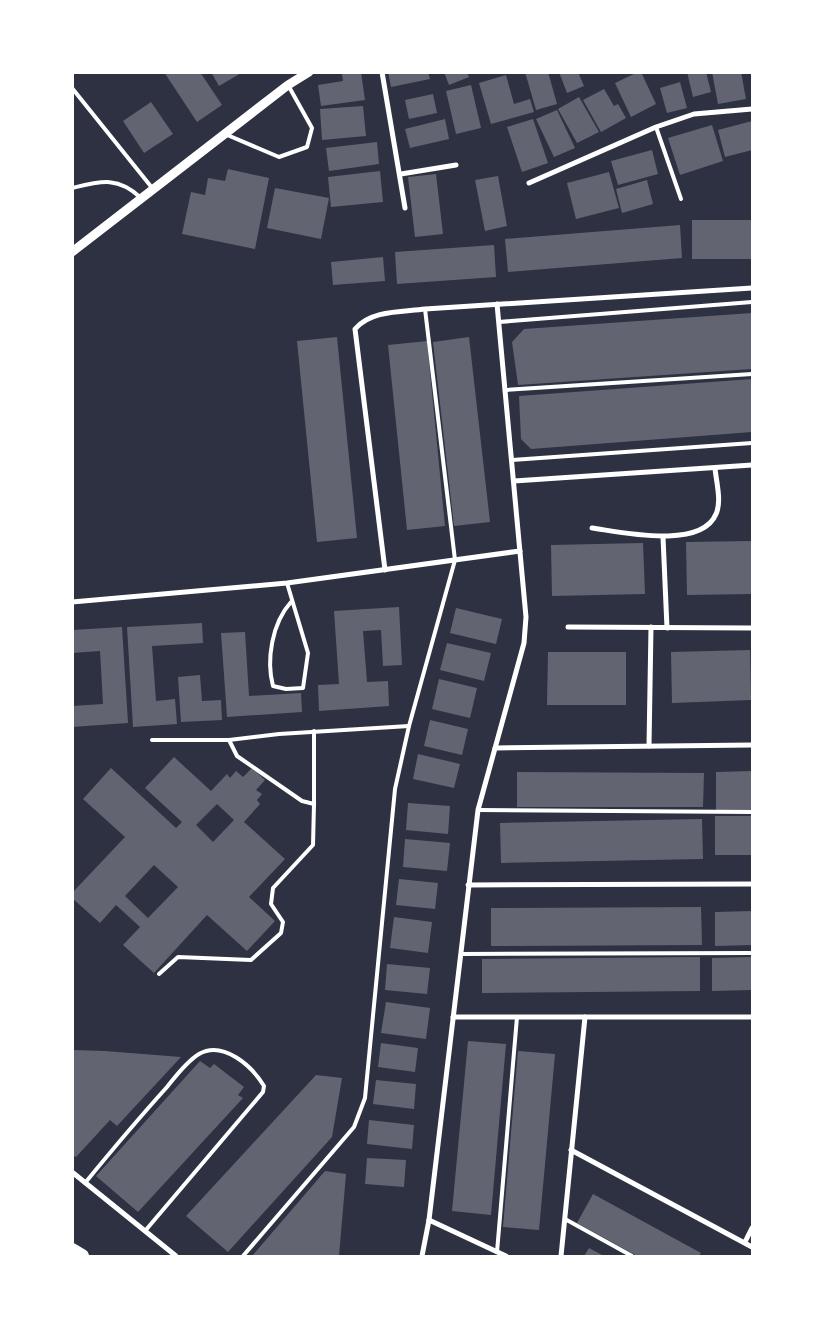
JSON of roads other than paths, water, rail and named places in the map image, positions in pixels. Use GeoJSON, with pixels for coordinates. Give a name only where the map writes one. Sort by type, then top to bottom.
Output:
{"type":"FeatureCollection","features":[{"type":"Feature","properties":{"kind":"highway"},"geometry":{"type":"LineString","coordinates":[[72,1250],[82,1256]]}},
{"type":"Feature","properties":{"kind":"street"},"geometry":{"type":"LineString","coordinates":[[72,252],[288,85],[309,72]]}},
{"type":"Feature","properties":{"kind":"street"},"geometry":{"type":"LineString","coordinates":[[382,72],[406,208]]}},
{"type":"Feature","properties":{"kind":"street"},"geometry":{"type":"LineString","coordinates":[[529,183],[656,127],[694,114],[752,110]]}},
{"type":"Feature","properties":{"kind":"street"},"geometry":{"type":"LineString","coordinates":[[401,174],[456,165]]}},
{"type":"Feature","properties":{"kind":"street"},"geometry":{"type":"LineString","coordinates":[[385,570],[355,329],[362,320],[373,316],[497,304],[752,288]]}},
{"type":"Feature","properties":{"kind":"street"},"geometry":{"type":"LineString","coordinates":[[422,1256],[429,1220],[478,810],[524,643],[526,617],[497,304]]}},
{"type":"Feature","properties":{"kind":"street"},"geometry":{"type":"LineString","coordinates":[[514,481],[752,465]]}},
{"type":"Feature","properties":{"kind":"street"},"geometry":{"type":"LineString","coordinates":[[592,528],[663,537],[694,532],[712,521],[718,508],[715,468]]}},
{"type":"Feature","properties":{"kind":"street"},"geometry":{"type":"LineString","coordinates":[[663,537],[667,628]]}},
{"type":"Feature","properties":{"kind":"street"},"geometry":{"type":"LineString","coordinates":[[72,602],[287,583],[520,551]]}},
{"type":"Feature","properties":{"kind":"street"},"geometry":{"type":"LineString","coordinates":[[568,627],[752,628]]}},
{"type":"Feature","properties":{"kind":"street"},"geometry":{"type":"LineString","coordinates":[[649,746],[651,627]]}},
{"type":"Feature","properties":{"kind":"street"},"geometry":{"type":"LineString","coordinates":[[495,748],[752,745]]}},
{"type":"Feature","properties":{"kind":"street"},"geometry":{"type":"LineString","coordinates":[[468,885],[752,884]]}},
{"type":"Feature","properties":{"kind":"street"},"geometry":{"type":"LineString","coordinates":[[453,1017],[752,1017]]}},
{"type":"Feature","properties":{"kind":"street"},"geometry":{"type":"LineString","coordinates":[[561,1256],[585,1017]]}},
{"type":"Feature","properties":{"kind":"street"},"geometry":{"type":"LineString","coordinates":[[571,1150],[752,1246]]}},
{"type":"Feature","properties":{"kind":"street"},"geometry":{"type":"LineString","coordinates":[[72,1172],[176,1256]]}},
{"type":"Feature","properties":{"kind":"street"},"geometry":{"type":"LineString","coordinates":[[429,1220],[506,1256]]}},
{"type":"Feature","properties":{"kind":"street"},"geometry":{"type":"LineString","coordinates":[[745,1242],[752,1228]]}},
{"type":"Feature","properties":{"kind":"lane"},"geometry":{"type":"LineString","coordinates":[[224,134],[279,157],[307,147],[312,128],[288,85]]}},
{"type":"Feature","properties":{"kind":"lane"},"geometry":{"type":"LineString","coordinates":[[72,88],[153,189]]}},
{"type":"Feature","properties":{"kind":"lane"},"geometry":{"type":"LineString","coordinates":[[656,127],[681,199]]}},
{"type":"Feature","properties":{"kind":"lane"},"geometry":{"type":"LineString","coordinates":[[72,188],[104,182],[116,183],[129,187],[141,198]]}},
{"type":"Feature","properties":{"kind":"lane"},"geometry":{"type":"LineString","coordinates":[[499,322],[752,302]]}},
{"type":"Feature","properties":{"kind":"lane"},"geometry":{"type":"LineString","coordinates":[[243,1256],[354,1127],[364,1098],[395,789],[409,726],[455,560],[425,310]]}},
{"type":"Feature","properties":{"kind":"lane"},"geometry":{"type":"LineString","coordinates":[[506,390],[752,374]]}},
{"type":"Feature","properties":{"kind":"lane"},"geometry":{"type":"LineString","coordinates":[[512,460],[752,443]]}},
{"type":"Feature","properties":{"kind":"lane"},"geometry":{"type":"LineString","coordinates":[[287,583],[291,602],[308,653],[303,688],[286,689],[273,686],[268,669],[282,612],[291,602]]}},
{"type":"Feature","properties":{"kind":"lane"},"geometry":{"type":"LineString","coordinates":[[152,740],[229,740],[314,731],[409,726]]}},
{"type":"Feature","properties":{"kind":"lane"},"geometry":{"type":"LineString","coordinates":[[159,974],[178,957],[250,960],[281,933],[283,922],[271,904],[273,888],[313,845],[314,731]]}},
{"type":"Feature","properties":{"kind":"lane"},"geometry":{"type":"LineString","coordinates":[[229,740],[237,756],[302,801],[314,804]]}},
{"type":"Feature","properties":{"kind":"lane"},"geometry":{"type":"LineString","coordinates":[[478,810],[752,812]]}},
{"type":"Feature","properties":{"kind":"lane"},"geometry":{"type":"LineString","coordinates":[[461,954],[752,953]]}},
{"type":"Feature","properties":{"kind":"lane"},"geometry":{"type":"LineString","coordinates":[[498,1252],[517,1017]]}},
{"type":"Feature","properties":{"kind":"lane"},"geometry":{"type":"LineString","coordinates":[[85,1182],[123,1136],[199,1054],[221,1051],[234,1055],[260,1079],[264,1086],[263,1092],[145,1231]]}},
{"type":"Feature","properties":{"kind":"lane"},"geometry":{"type":"LineString","coordinates":[[565,1219],[632,1256]]}}]}
